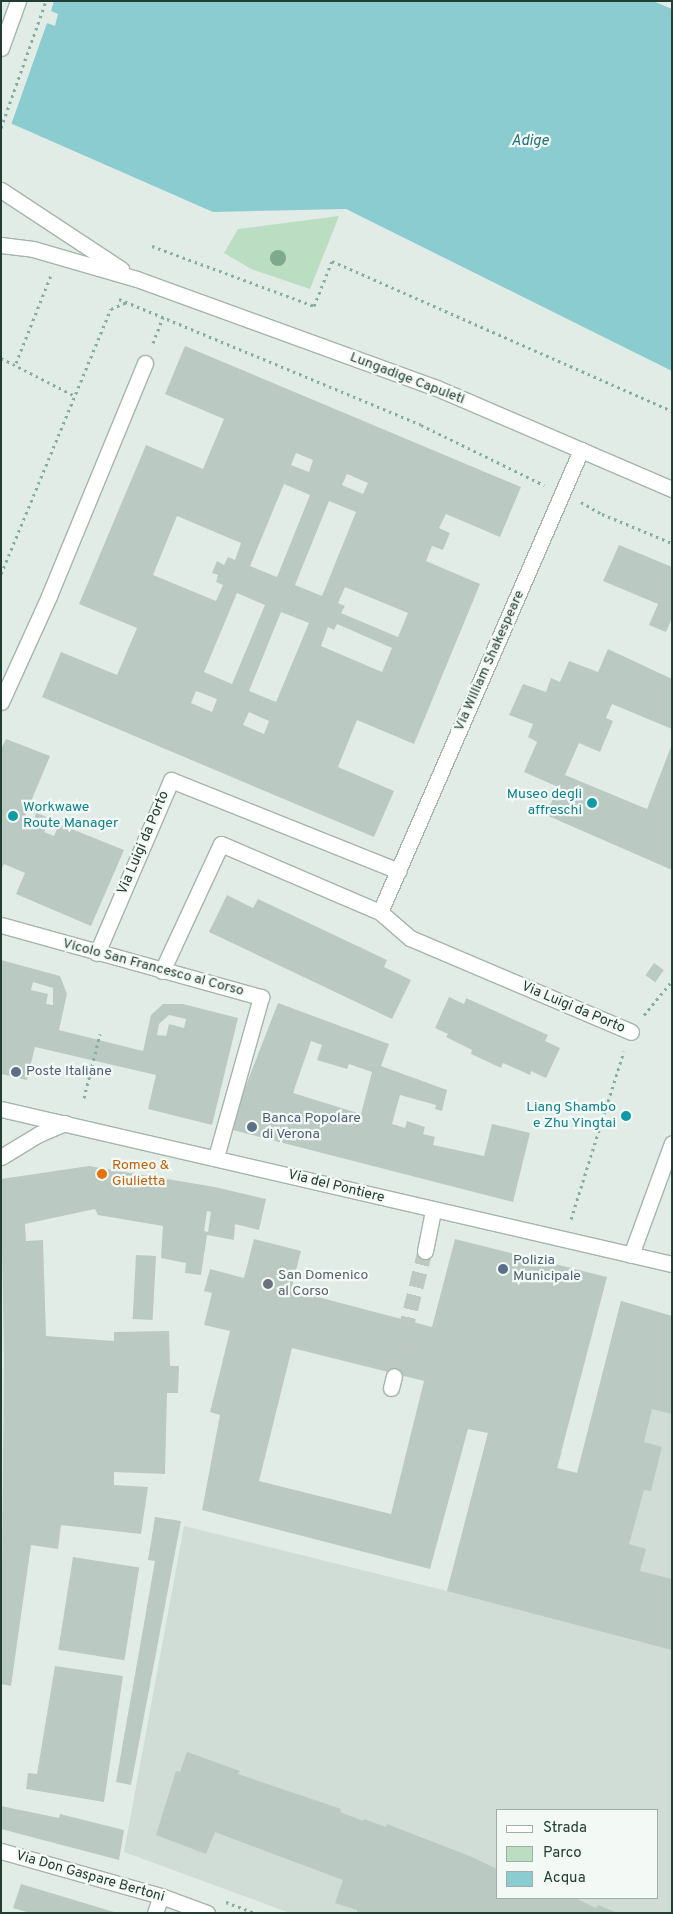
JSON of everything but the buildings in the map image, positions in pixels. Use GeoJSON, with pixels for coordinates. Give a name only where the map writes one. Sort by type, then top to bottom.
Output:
{"type":"FeatureCollection","features":[{"type":"Feature","properties":{"kind":"street"},"geometry":{"type":"LineString","coordinates":[[1,48],[18,1]]}},
{"type":"Feature","properties":{"kind":"street","name":"Lungadige Capuleti"},"geometry":{"type":"LineString","coordinates":[[1,190],[138,279]]}},
{"type":"Feature","properties":{"kind":"street","name":"Lungadige Capuleti"},"geometry":{"type":"LineString","coordinates":[[1,246],[32,248],[138,279],[437,388],[672,490]]}},
{"type":"Feature","properties":{"kind":"street"},"geometry":{"type":"LineString","coordinates":[[1,702],[49,596],[145,363]]}},
{"type":"Feature","properties":{"kind":"street","name":"Via William Shakespeare"},"geometry":{"type":"LineString","coordinates":[[398,871],[581,450]]}},
{"type":"Feature","properties":{"kind":"street","name":"Via Luigi da Porto"},"geometry":{"type":"LineString","coordinates":[[97,953],[171,780],[398,871]]}},
{"type":"Feature","properties":{"kind":"street","name":"Via Luigi da Porto"},"geometry":{"type":"LineString","coordinates":[[162,971],[221,844],[380,912],[410,938],[631,1032]]}},
{"type":"Feature","properties":{"kind":"street"},"geometry":{"type":"LineString","coordinates":[[380,912],[398,871]]}},
{"type":"Feature","properties":{"kind":"street","name":"Vicolo San Francesco al Corso"},"geometry":{"type":"LineString","coordinates":[[1,925],[261,997],[216,1157]]}},
{"type":"Feature","properties":{"kind":"street","name":"Via del Pontiere"},"geometry":{"type":"LineString","coordinates":[[1,1109],[216,1157],[433,1211],[565,1237],[672,1264]]}},
{"type":"Feature","properties":{"kind":"street"},"geometry":{"type":"LineString","coordinates":[[1,1158],[38,1134],[65,1123]]}},
{"type":"Feature","properties":{"kind":"street"},"geometry":{"type":"LineString","coordinates":[[631,1255],[672,1143]]}},
{"type":"Feature","properties":{"kind":"street"},"geometry":{"type":"LineString","coordinates":[[425,1251],[433,1211]]}},
{"type":"Feature","properties":{"kind":"street","name":"Via Don Gaspare Bertoni"},"geometry":{"type":"LineString","coordinates":[[1,1851],[161,1896],[207,1913]]}},
{"type":"Feature","properties":{"kind":"street"},"geometry":{"type":"LineString","coordinates":[[155,1913],[161,1896]]}},
{"type":"Feature","properties":{"kind":"path"},"geometry":{"type":"LineString","coordinates":[[1,128],[46,1]]}},
{"type":"Feature","properties":{"kind":"path"},"geometry":{"type":"LineString","coordinates":[[152,246],[314,306],[332,260],[672,411]]}},
{"type":"Feature","properties":{"kind":"path"},"geometry":{"type":"LineString","coordinates":[[16,363],[52,272]]}},
{"type":"Feature","properties":{"kind":"path"},"geometry":{"type":"LineString","coordinates":[[1,574],[73,395],[111,309],[128,302],[421,425],[529,480]]}},
{"type":"Feature","properties":{"kind":"path"},"geometry":{"type":"LineString","coordinates":[[145,363],[163,317]]}},
{"type":"Feature","properties":{"kind":"path"},"geometry":{"type":"LineString","coordinates":[[1,358],[16,363],[73,395]]}},
{"type":"Feature","properties":{"kind":"path"},"geometry":{"type":"LineString","coordinates":[[586,504],[602,514],[672,543]]}},
{"type":"Feature","properties":{"kind":"path"},"geometry":{"type":"LineString","coordinates":[[631,1032],[672,981]]}},
{"type":"Feature","properties":{"kind":"path","name":"Via Luigi da Porto"},"geometry":{"type":"LineString","coordinates":[[565,1237],[631,1032]]}},
{"type":"Feature","properties":{"kind":"path"},"geometry":{"type":"LineString","coordinates":[[84,1098],[100,1034]]}},
{"type":"Feature","properties":{"kind":"shaded area"},"geometry":{"type":"Polygon","coordinates":[[[621,1301],[672,1316],[672,1913],[290,1913],[124,1852],[184,1526],[447,1591],[488,1433],[562,1452],[557,1468],[577,1473],[621,1301]]]}},
{"type":"Feature","properties":{"kind":"green space"},"geometry":{"type":"Polygon","coordinates":[[[339,216],[310,289],[251,269],[224,253],[238,229],[339,216]]]}},
{"type":"Feature","properties":{"kind":"water","name":"Adige"},"geometry":{"type":"Polygon","coordinates":[[[1,1],[653,1],[672,9],[672,371],[346,209],[213,212],[1,119],[1,1]]]}},
{"type":"Feature","properties":{"kind":"pier"},"geometry":{"type":"Polygon","coordinates":[[[1,1],[54,1],[51,11],[58,14],[55,26],[47,23],[11,125],[1,121],[1,1]]]}},
{"type":"Feature","properties":{"kind":"tunnel"},"geometry":{"type":"LineString","coordinates":[[394,1376],[425,1251]]}},
{"type":"Feature","properties":{"kind":"place","name":"Museo degli affreschi"},"geometry":{"type":"Point","coordinates":[592,803]}},
{"type":"Feature","properties":{"kind":"place","name":"Workwawe Route Manager"},"geometry":{"type":"Point","coordinates":[13,816]}},
{"type":"Feature","properties":{"kind":"place","name":"Poste Italiane"},"geometry":{"type":"Point","coordinates":[16,1072]}},
{"type":"Feature","properties":{"kind":"place","name":"Liang Shambo e Zhu Yingtai"},"geometry":{"type":"Point","coordinates":[626,1116]}},
{"type":"Feature","properties":{"kind":"place","name":"Banca Popolare di Verona"},"geometry":{"type":"Point","coordinates":[252,1127]}},
{"type":"Feature","properties":{"kind":"place","name":"Romeo & Giulietta"},"geometry":{"type":"Point","coordinates":[102,1174]}},
{"type":"Feature","properties":{"kind":"place","name":"Polizia Municipale"},"geometry":{"type":"Point","coordinates":[503,1269]}},
{"type":"Feature","properties":{"kind":"place","name":"San Domenico al Corso"},"geometry":{"type":"Point","coordinates":[268,1284]}}]}
